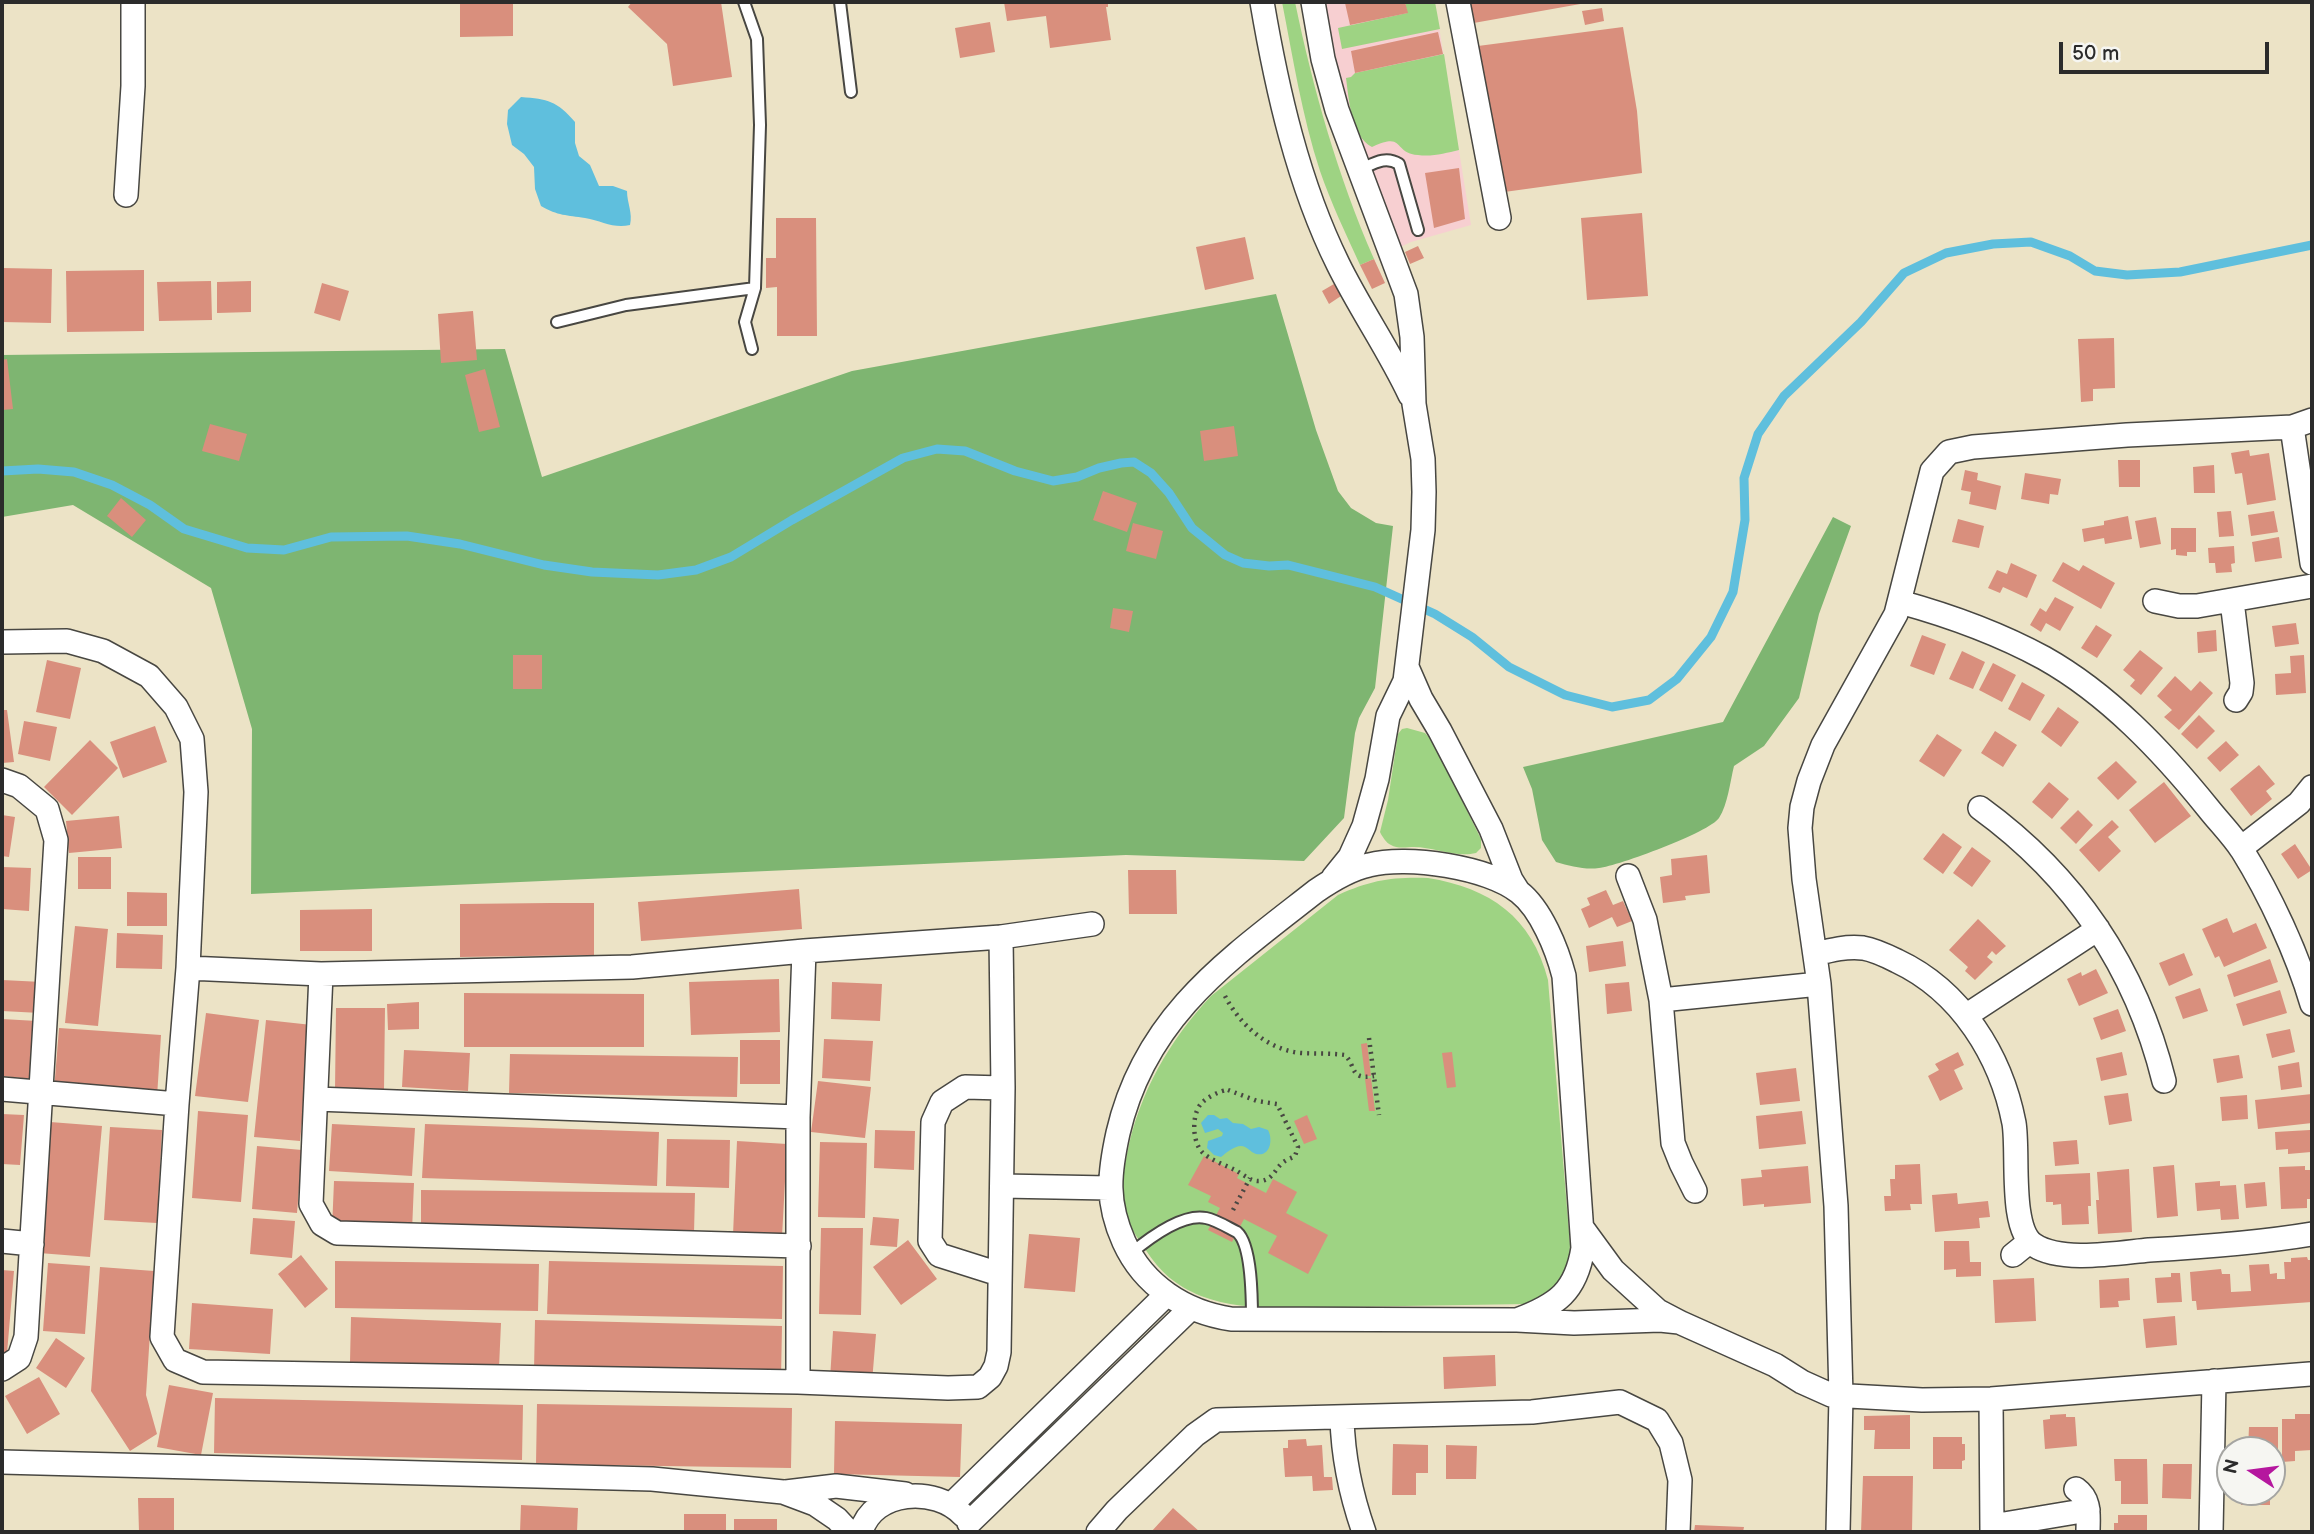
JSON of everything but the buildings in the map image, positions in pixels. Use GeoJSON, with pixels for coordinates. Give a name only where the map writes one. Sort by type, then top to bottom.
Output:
{"type":"FeatureCollection","features":[{"type":"Feature","properties":{"kind":"street"},"geometry":{"type":"LineString","coordinates":[[126,195],[133,86],[133,2]]}},
{"type":"Feature","properties":{"kind":"street"},"geometry":{"type":"LineString","coordinates":[[1262,2],[1288,120],[1322,228],[1355,298],[1389,352],[1414,404]]}},
{"type":"Feature","properties":{"kind":"street"},"geometry":{"type":"LineString","coordinates":[[1313,2],[1336,110],[1406,294],[1412,337],[1414,404],[1423,459],[1423,530],[1408,664],[1405,681],[1388,716],[1377,779],[1364,826],[1350,857],[1331,880],[1213,974],[1166,1027],[1139,1071],[1123,1111],[1115,1148],[1109,1188],[1115,1219],[1130,1254],[1142,1272],[1166,1295],[1213,1316],[1252,1320],[1517,1320],[1574,1324],[1632,1320],[1679,1322]]}},
{"type":"Feature","properties":{"kind":"street"},"geometry":{"type":"LineString","coordinates":[[1458,2],[1499,218]]}},
{"type":"Feature","properties":{"kind":"street"},"geometry":{"type":"LineString","coordinates":[[1838,1532],[1841,1396],[1834,1158],[1816,954],[1804,879],[1800,828],[1809,781],[1823,746],[1896,614],[1932,471],[1949,452],[1973,447],[2302,423],[2312,563]]}},
{"type":"Feature","properties":{"kind":"street"},"geometry":{"type":"LineString","coordinates":[[2155,601],[2188,606],[2312,586]]}},
{"type":"Feature","properties":{"kind":"street"},"geometry":{"type":"LineString","coordinates":[[2232,601],[2242,683],[2236,700]]}},
{"type":"Feature","properties":{"kind":"street"},"geometry":{"type":"LineString","coordinates":[[1900,602],[1971,623],[2046,660],[2113,708],[2172,763],[2241,848],[2267,895],[2307,986],[2312,1004]]}},
{"type":"Feature","properties":{"kind":"street"},"geometry":{"type":"LineString","coordinates":[[2,642],[68,641],[103,651],[149,676],[176,707],[192,739],[196,792],[188,968],[162,1337],[175,1360],[203,1371],[978,1387],[990,1377],[999,1352],[1002,937]]}},
{"type":"Feature","properties":{"kind":"street"},"geometry":{"type":"LineString","coordinates":[[1408,664],[1421,699],[1491,829],[1511,880],[1547,931],[1559,956],[1564,976],[1583,1229],[1581,1264],[1569,1289],[1558,1300],[1544,1310],[1517,1320]]}},
{"type":"Feature","properties":{"kind":"street"},"geometry":{"type":"LineString","coordinates":[[2,780],[19,786],[47,809],[56,840],[26,1337],[19,1358],[2,1369]]}},
{"type":"Feature","properties":{"kind":"street"},"geometry":{"type":"LineString","coordinates":[[2241,848],[2299,803],[2312,787]]}},
{"type":"Feature","properties":{"kind":"street"},"geometry":{"type":"LineString","coordinates":[[1980,808],[2034,852],[2077,900],[2098,929],[2138,1000],[2164,1081]]}},
{"type":"Feature","properties":{"kind":"street"},"geometry":{"type":"LineString","coordinates":[[1331,880],[1371,864],[1406,862],[1469,870],[1518,891]]}},
{"type":"Feature","properties":{"kind":"street"},"geometry":{"type":"LineString","coordinates":[[1628,876],[1645,920],[1661,1000],[1673,1143],[1695,1191]]}},
{"type":"Feature","properties":{"kind":"street"},"geometry":{"type":"LineString","coordinates":[[188,968],[321,974],[632,967],[1002,937],[1092,924]]}},
{"type":"Feature","properties":{"kind":"street"},"geometry":{"type":"LineString","coordinates":[[1967,1015],[2098,929]]}},
{"type":"Feature","properties":{"kind":"street"},"geometry":{"type":"LineString","coordinates":[[1816,954],[1839,948],[1862,948],[1883,954],[1907,965],[1944,991],[1967,1015],[1984,1043],[2007,1095],[2014,1124],[2021,1249],[2036,1247],[2054,1252],[2087,1254],[2238,1244],[2312,1234]]}},
{"type":"Feature","properties":{"kind":"street"},"geometry":{"type":"LineString","coordinates":[[798,1382],[798,1117],[804,951]]}},
{"type":"Feature","properties":{"kind":"street"},"geometry":{"type":"LineString","coordinates":[[321,974],[311,1204],[321,1224],[337,1233],[799,1246]]}},
{"type":"Feature","properties":{"kind":"street"},"geometry":{"type":"LineString","coordinates":[[1661,1000],[1819,984]]}},
{"type":"Feature","properties":{"kind":"street"},"geometry":{"type":"LineString","coordinates":[[999,1274],[939,1255],[930,1241],[933,1122],[937,1112],[942,1102],[965,1087],[1003,1088]]}},
{"type":"Feature","properties":{"kind":"street"},"geometry":{"type":"LineString","coordinates":[[2,1089],[177,1104]]}},
{"type":"Feature","properties":{"kind":"street"},"geometry":{"type":"LineString","coordinates":[[316,1099],[798,1117]]}},
{"type":"Feature","properties":{"kind":"street"},"geometry":{"type":"LineString","coordinates":[[1002,1186],[1109,1188]]}},
{"type":"Feature","properties":{"kind":"street"},"geometry":{"type":"LineString","coordinates":[[1583,1229],[1599,1254],[1650,1305],[1679,1322],[1775,1365],[1817,1390],[1841,1396],[1922,1400],[1991,1399],[2311,1373]]}},
{"type":"Feature","properties":{"kind":"street"},"geometry":{"type":"LineString","coordinates":[[2,1241],[32,1244]]}},
{"type":"Feature","properties":{"kind":"street"},"geometry":{"type":"LineString","coordinates":[[951,1505],[1166,1295]]}},
{"type":"Feature","properties":{"kind":"street"},"geometry":{"type":"LineString","coordinates":[[2,1462],[652,1479],[783,1492],[836,1486],[940,1499],[951,1505],[971,1527],[1191,1308]]}},
{"type":"Feature","properties":{"kind":"street"},"geometry":{"type":"LineString","coordinates":[[2211,1532],[2214,1381]]}},
{"type":"Feature","properties":{"kind":"street"},"geometry":{"type":"LineString","coordinates":[[1991,1399],[1992,1529],[2088,1521],[2088,1502],[2076,1489]]}},
{"type":"Feature","properties":{"kind":"street"},"geometry":{"type":"LineString","coordinates":[[1098,1532],[1112,1515],[1195,1435],[1216,1420],[1532,1412],[1620,1402],[1657,1420],[1671,1443],[1680,1480],[1678,1532]]}},
{"type":"Feature","properties":{"kind":"street"},"geometry":{"type":"LineString","coordinates":[[1342,1418],[1351,1490],[1364,1532]]}},
{"type":"Feature","properties":{"kind":"street"},"geometry":{"type":"LineString","coordinates":[[783,1492],[816,1504],[837,1519],[849,1532]]}},
{"type":"Feature","properties":{"kind":"street"},"geometry":{"type":"LineString","coordinates":[[861,1532],[876,1510],[892,1500],[914,1494]]}},
{"type":"Feature","properties":{"kind":"lane"},"geometry":{"type":"LineString","coordinates":[[744,2],[757,39],[760,125],[755,289],[745,322],[752,349]]}},
{"type":"Feature","properties":{"kind":"lane"},"geometry":{"type":"LineString","coordinates":[[840,2],[850,92]]}},
{"type":"Feature","properties":{"kind":"lane"},"geometry":{"type":"LineString","coordinates":[[1357,170],[1384,159],[1391,159],[1399,164],[1418,230]]}},
{"type":"Feature","properties":{"kind":"lane"},"geometry":{"type":"LineString","coordinates":[[558,322],[626,305],[755,289]]}},
{"type":"Feature","properties":{"kind":"lane"},"geometry":{"type":"LineString","coordinates":[[1130,1254],[1165,1229],[1189,1219],[1204,1217],[1241,1235],[1248,1263],[1252,1320]]}},
{"type":"Feature","properties":{"kind":"path"},"geometry":{"type":"LineString","coordinates":[[1213,974],[1231,1008],[1261,1038],[1291,1052],[1345,1055],[1351,1068],[1359,1076],[1374,1076]]}},
{"type":"Feature","properties":{"kind":"path"},"geometry":{"type":"LineString","coordinates":[[1369,1038],[1379,1115]]}},
{"type":"Feature","properties":{"kind":"path"},"geometry":{"type":"LineString","coordinates":[[1228,1090],[1257,1101],[1277,1104],[1298,1147],[1295,1156],[1284,1161],[1272,1176],[1262,1181],[1250,1178],[1202,1152],[1198,1146],[1194,1133],[1200,1105],[1219,1091],[1228,1090]]}},
{"type":"Feature","properties":{"kind":"path"},"geometry":{"type":"LineString","coordinates":[[1225,1227],[1250,1178]]}},
{"type":"Feature","properties":{"kind":"shaded area"},"geometry":{"type":"Polygon","coordinates":[[[1317,2],[1435,2],[1471,225],[1411,242],[1394,250],[1374,202],[1317,2]]]}},
{"type":"Feature","properties":{"kind":"green space"},"geometry":{"type":"Polygon","coordinates":[[[1282,2],[1295,2],[1328,132],[1374,259],[1360,265],[1320,171],[1298,87],[1282,2]]]}},
{"type":"Feature","properties":{"kind":"green space"},"geometry":{"type":"Polygon","coordinates":[[[1405,2],[1435,2],[1440,29],[1342,49],[1338,28],[1407,13],[1405,2]]]}},
{"type":"Feature","properties":{"kind":"green space"},"geometry":{"type":"Polygon","coordinates":[[[1444,54],[1459,150],[1423,155],[1405,151],[1395,142],[1372,147],[1365,142],[1352,117],[1346,78],[1355,73],[1444,54]]]}},
{"type":"Feature","properties":{"kind":"green space"},"geometry":{"type":"Polygon","coordinates":[[[1276,294],[1316,430],[1338,491],[1351,508],[1376,523],[1393,526],[1375,688],[1359,718],[1355,733],[1344,818],[1304,861],[1126,855],[251,894],[252,729],[211,588],[73,505],[2,517],[2,355],[505,349],[542,477],[852,371],[1276,294]]]}},
{"type":"Feature","properties":{"kind":"green space"},"geometry":{"type":"Polygon","coordinates":[[[1833,517],[1851,526],[1819,614],[1799,698],[1764,746],[1734,766],[1727,800],[1719,818],[1682,839],[1609,866],[1588,868],[1556,862],[1542,840],[1532,789],[1523,767],[1723,722],[1833,517]]]}},
{"type":"Feature","properties":{"kind":"green space"},"geometry":{"type":"Polygon","coordinates":[[[1407,728],[1425,733],[1433,742],[1481,839],[1481,848],[1476,853],[1461,854],[1422,847],[1396,847],[1387,843],[1381,834],[1398,734],[1407,728]]]}},
{"type":"Feature","properties":{"kind":"green space"},"geometry":{"type":"Polygon","coordinates":[[[1428,878],[1471,889],[1505,909],[1531,939],[1541,958],[1548,980],[1570,1244],[1569,1258],[1562,1279],[1548,1295],[1527,1304],[1270,1308],[1221,1302],[1184,1287],[1163,1272],[1138,1239],[1127,1218],[1122,1194],[1127,1154],[1139,1110],[1169,1050],[1211,996],[1338,895],[1382,880],[1428,878]]]}},
{"type":"Feature","properties":{"kind":"water"},"geometry":{"type":"Polygon","coordinates":[[[521,97],[551,102],[575,122],[575,143],[579,156],[590,165],[599,186],[613,186],[627,191],[630,225],[613,225],[563,215],[541,206],[535,189],[534,167],[524,154],[512,145],[507,124],[508,110],[521,97]]]}},
{"type":"Feature","properties":{"kind":"water"},"geometry":{"type":"Polygon","coordinates":[[[1208,1115],[1227,1118],[1251,1129],[1259,1127],[1268,1130],[1268,1150],[1256,1154],[1241,1146],[1233,1148],[1221,1157],[1214,1155],[1207,1148],[1208,1141],[1222,1136],[1223,1133],[1218,1129],[1205,1133],[1201,1123],[1208,1115]]]}},
{"type":"Feature","properties":{"kind":"waterway"},"geometry":{"type":"LineString","coordinates":[[2,471],[38,469],[74,472],[112,485],[150,505],[184,529],[247,548],[284,550],[331,537],[407,536],[460,544],[544,565],[592,572],[658,575],[696,570],[731,557],[903,458],[937,449],[965,451],[1015,471],[1053,481],[1077,477],[1099,468],[1134,462],[1151,473],[1169,493],[1192,528],[1225,555],[1243,563],[1288,565],[1375,587],[1435,614],[1472,637],[1509,667],[1565,695],[1612,707],[1649,700],[1677,679],[1711,637],[1733,592],[1745,520],[1744,478],[1758,434],[1784,396],[1861,322],[1904,273],[1946,253],[1993,244],[2031,242],[2070,256],[2095,271],[2127,275],[2180,272],[2312,245]]}}]}
